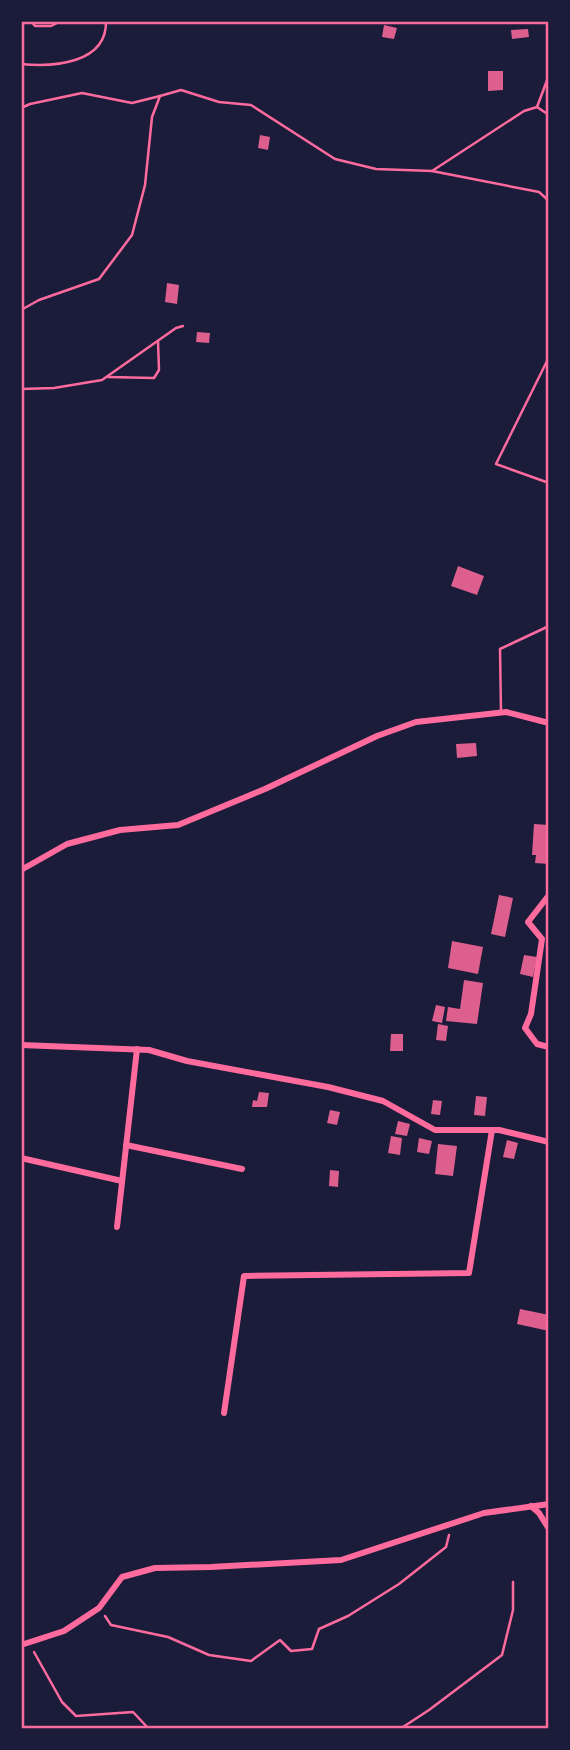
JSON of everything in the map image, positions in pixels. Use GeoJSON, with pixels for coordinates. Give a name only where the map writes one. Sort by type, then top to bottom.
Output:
{"type":"FeatureCollection","features":[{"type":"Feature","properties":{"kind":"street"},"geometry":{"type":"LineString","coordinates":[[21,870],[67,844],[120,830],[178,825],[265,789],[377,736],[416,722],[501,713],[549,723]]}},
{"type":"Feature","properties":{"kind":"street"},"geometry":{"type":"LineString","coordinates":[[549,895],[528,922],[542,939],[531,1014],[526,1028],[537,1044],[549,1047]]}},
{"type":"Feature","properties":{"kind":"street"},"geometry":{"type":"LineString","coordinates":[[21,1045],[149,1050],[187,1061],[328,1087],[383,1101],[436,1130],[492,1130],[549,1142]]}},
{"type":"Feature","properties":{"kind":"street"},"geometry":{"type":"LineString","coordinates":[[117,1227],[137,1049]]}},
{"type":"Feature","properties":{"kind":"street"},"geometry":{"type":"LineString","coordinates":[[225,1413],[244,1276],[469,1273],[492,1130]]}},
{"type":"Feature","properties":{"kind":"street"},"geometry":{"type":"LineString","coordinates":[[126,1144],[242,1169]]}},
{"type":"Feature","properties":{"kind":"street"},"geometry":{"type":"LineString","coordinates":[[21,1158],[122,1181]]}},
{"type":"Feature","properties":{"kind":"street"},"geometry":{"type":"LineString","coordinates":[[21,1646],[64,1630],[99,1608],[122,1577],[155,1568],[341,1560],[484,1513],[549,1504]]}},
{"type":"Feature","properties":{"kind":"street"},"geometry":{"type":"LineString","coordinates":[[530,1506],[539,1513],[549,1529]]}},
{"type":"Feature","properties":{"kind":"lane"},"geometry":{"type":"LineString","coordinates":[[32,21],[35,26],[51,26],[61,21]]}},
{"type":"Feature","properties":{"kind":"lane"},"geometry":{"type":"LineString","coordinates":[[21,64],[45,66],[74,62],[99,46],[105,34],[106,21]]}},
{"type":"Feature","properties":{"kind":"lane"},"geometry":{"type":"LineString","coordinates":[[537,107],[549,75]]}},
{"type":"Feature","properties":{"kind":"lane"},"geometry":{"type":"LineString","coordinates":[[21,108],[82,93],[132,103],[181,90],[219,102],[251,105],[335,159],[376,169],[432,171],[539,192],[549,201]]}},
{"type":"Feature","properties":{"kind":"lane"},"geometry":{"type":"LineString","coordinates":[[21,310],[39,300],[99,279],[132,235],[145,185],[152,117],[160,96]]}},
{"type":"Feature","properties":{"kind":"lane"},"geometry":{"type":"LineString","coordinates":[[537,107],[549,115]]}},
{"type":"Feature","properties":{"kind":"lane"},"geometry":{"type":"LineString","coordinates":[[432,171],[524,111],[537,107]]}},
{"type":"Feature","properties":{"kind":"lane"},"geometry":{"type":"LineString","coordinates":[[21,389],[54,388],[102,380],[176,328],[183,326]]}},
{"type":"Feature","properties":{"kind":"lane"},"geometry":{"type":"LineString","coordinates":[[107,376],[154,378],[159,370],[158,341]]}},
{"type":"Feature","properties":{"kind":"lane"},"geometry":{"type":"LineString","coordinates":[[549,357],[496,464],[549,483]]}},
{"type":"Feature","properties":{"kind":"lane"},"geometry":{"type":"LineString","coordinates":[[501,713],[500,649],[549,626]]}},
{"type":"Feature","properties":{"kind":"path"},"geometry":{"type":"LineString","coordinates":[[99,1608],[111,1625],[168,1637],[209,1655],[251,1661],[280,1640],[291,1651],[312,1649],[319,1629],[348,1616],[399,1584],[446,1547],[452,1523]]}},
{"type":"Feature","properties":{"kind":"path"},"geometry":{"type":"LineString","coordinates":[[400,1729],[502,1655],[513,1610],[513,1582]]}},
{"type":"Feature","properties":{"kind":"path"},"geometry":{"type":"LineString","coordinates":[[29,1643],[62,1702],[76,1716],[133,1712],[149,1729]]}},
{"type":"Feature","properties":{"kind":"building"},"geometry":{"type":"Polygon","coordinates":[[[384,25],[397,28],[394,39],[382,37],[384,25]]]}},
{"type":"Feature","properties":{"kind":"building"},"geometry":{"type":"Polygon","coordinates":[[[528,29],[529,37],[512,39],[511,30],[528,29]]]}},
{"type":"Feature","properties":{"kind":"building"},"geometry":{"type":"Polygon","coordinates":[[[488,71],[503,71],[503,90],[488,91],[488,71]]]}},
{"type":"Feature","properties":{"kind":"building"},"geometry":{"type":"Polygon","coordinates":[[[260,135],[270,137],[268,150],[258,148],[260,135]]]}},
{"type":"Feature","properties":{"kind":"building"},"geometry":{"type":"Polygon","coordinates":[[[167,283],[179,285],[177,304],[165,302],[167,283]]]}},
{"type":"Feature","properties":{"kind":"building"},"geometry":{"type":"Polygon","coordinates":[[[197,332],[210,333],[209,343],[196,342],[197,332]]]}},
{"type":"Feature","properties":{"kind":"building"},"geometry":{"type":"Polygon","coordinates":[[[458,566],[484,576],[477,595],[451,586],[458,566]]]}},
{"type":"Feature","properties":{"kind":"building"},"geometry":{"type":"Polygon","coordinates":[[[476,743],[477,756],[457,758],[456,744],[476,743]]]}},
{"type":"Feature","properties":{"kind":"building"},"geometry":{"type":"Polygon","coordinates":[[[534,824],[549,825],[549,864],[535,863],[536,855],[532,855],[534,824]]]}},
{"type":"Feature","properties":{"kind":"building"},"geometry":{"type":"Polygon","coordinates":[[[499,895],[513,898],[505,937],[491,934],[499,895]]]}},
{"type":"Feature","properties":{"kind":"building"},"geometry":{"type":"Polygon","coordinates":[[[452,941],[483,947],[478,974],[448,968],[452,941]]]}},
{"type":"Feature","properties":{"kind":"building"},"geometry":{"type":"Polygon","coordinates":[[[524,955],[537,957],[533,977],[520,974],[524,955]]]}},
{"type":"Feature","properties":{"kind":"building"},"geometry":{"type":"Polygon","coordinates":[[[464,980],[483,983],[477,1024],[446,1021],[448,1007],[460,1009],[464,980]]]}},
{"type":"Feature","properties":{"kind":"building"},"geometry":{"type":"Polygon","coordinates":[[[436,1005],[445,1007],[442,1023],[432,1021],[436,1005]]]}},
{"type":"Feature","properties":{"kind":"building"},"geometry":{"type":"Polygon","coordinates":[[[438,1024],[448,1026],[446,1041],[436,1040],[438,1024]]]}},
{"type":"Feature","properties":{"kind":"building"},"geometry":{"type":"Polygon","coordinates":[[[391,1034],[403,1034],[403,1051],[390,1051],[391,1034]]]}},
{"type":"Feature","properties":{"kind":"building"},"geometry":{"type":"Polygon","coordinates":[[[259,1092],[269,1093],[267,1107],[252,1107],[259,1092]]]}},
{"type":"Feature","properties":{"kind":"building"},"geometry":{"type":"Polygon","coordinates":[[[476,1096],[487,1097],[485,1116],[474,1115],[476,1096]]]}},
{"type":"Feature","properties":{"kind":"building"},"geometry":{"type":"Polygon","coordinates":[[[433,1100],[442,1101],[440,1115],[431,1114],[433,1100]]]}},
{"type":"Feature","properties":{"kind":"building"},"geometry":{"type":"Polygon","coordinates":[[[330,1110],[340,1112],[337,1125],[327,1123],[330,1110]]]}},
{"type":"Feature","properties":{"kind":"building"},"geometry":{"type":"Polygon","coordinates":[[[398,1121],[410,1124],[407,1136],[395,1134],[398,1121]]]}},
{"type":"Feature","properties":{"kind":"building"},"geometry":{"type":"Polygon","coordinates":[[[391,1136],[402,1138],[400,1155],[388,1153],[391,1136]]]}},
{"type":"Feature","properties":{"kind":"building"},"geometry":{"type":"Polygon","coordinates":[[[419,1138],[432,1141],[429,1154],[417,1152],[419,1138]]]}},
{"type":"Feature","properties":{"kind":"building"},"geometry":{"type":"Polygon","coordinates":[[[507,1140],[518,1143],[514,1159],[503,1157],[507,1140]]]}},
{"type":"Feature","properties":{"kind":"building"},"geometry":{"type":"Polygon","coordinates":[[[438,1144],[457,1146],[453,1176],[435,1174],[438,1144]]]}},
{"type":"Feature","properties":{"kind":"building"},"geometry":{"type":"Polygon","coordinates":[[[330,1170],[339,1171],[338,1187],[329,1186],[330,1170]]]}},
{"type":"Feature","properties":{"kind":"building"},"geometry":{"type":"Polygon","coordinates":[[[520,1309],[549,1315],[549,1331],[517,1324],[520,1309]]]}}]}
